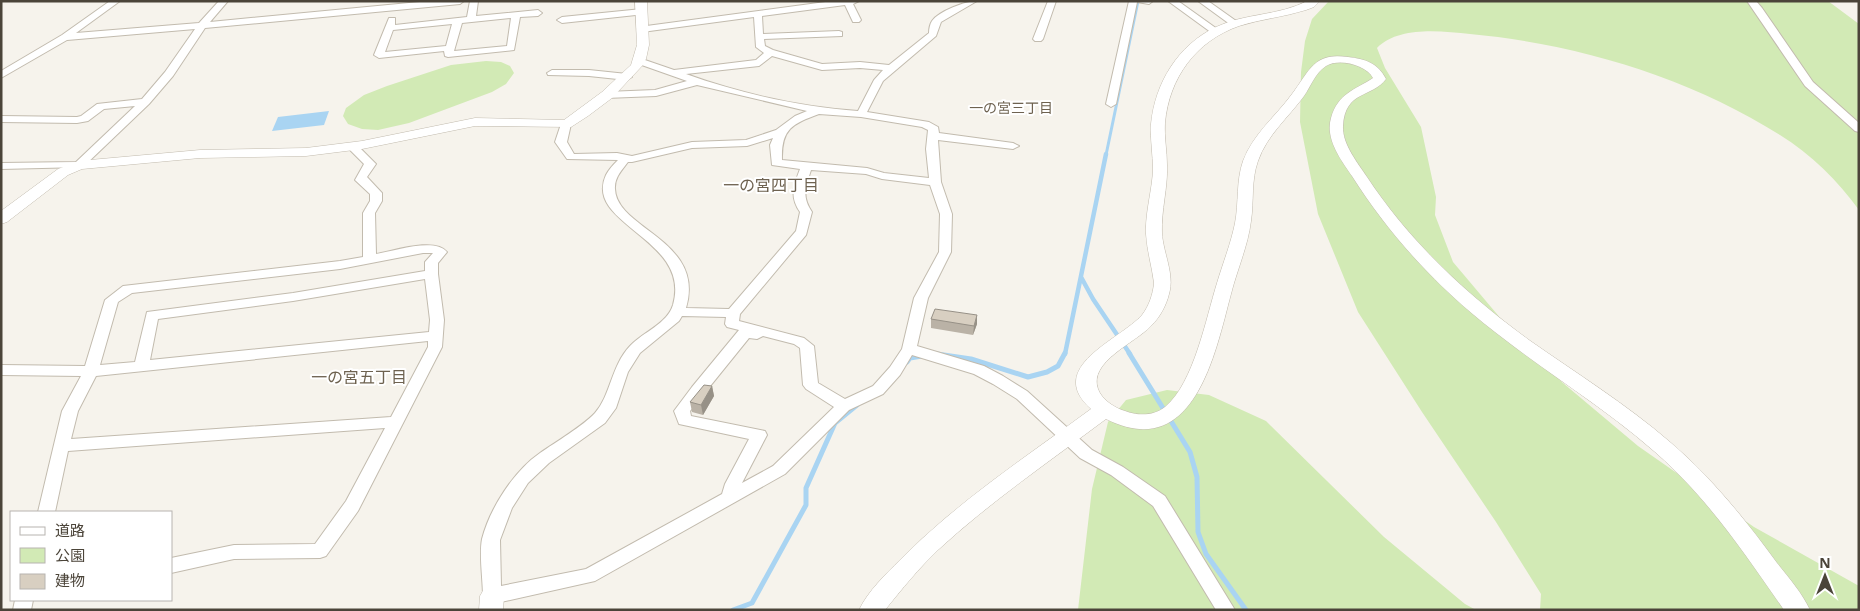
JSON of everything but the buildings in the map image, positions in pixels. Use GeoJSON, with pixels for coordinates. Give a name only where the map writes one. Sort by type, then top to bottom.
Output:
{"type":"FeatureCollection","features":[{"type":"Feature","properties":{"kind":"street"},"geometry":{"type":"LineString","coordinates":[[1,75],[65,37],[116,1]]}},
{"type":"Feature","properties":{"kind":"street"},"geometry":{"type":"LineString","coordinates":[[1,219],[63,172],[79,165],[145,102],[169,74],[202,26],[224,1]]}},
{"type":"Feature","properties":{"kind":"street"},"geometry":{"type":"LineString","coordinates":[[65,37],[460,1]]}},
{"type":"Feature","properties":{"kind":"street"},"geometry":{"type":"LineString","coordinates":[[471,20],[474,1]]}},
{"type":"Feature","properties":{"kind":"street"},"geometry":{"type":"LineString","coordinates":[[861,114],[879,80],[933,34],[935,23],[973,1]]}},
{"type":"Feature","properties":{"kind":"street"},"geometry":{"type":"LineString","coordinates":[[1038,40],[1052,1]]}},
{"type":"Feature","properties":{"kind":"street"},"geometry":{"type":"LineString","coordinates":[[1111,104],[1132,1]]}},
{"type":"Feature","properties":{"kind":"street"},"geometry":{"type":"LineString","coordinates":[[1140,1],[1149,1]]}},
{"type":"Feature","properties":{"kind":"street"},"geometry":{"type":"LineString","coordinates":[[1172,1],[1215,31]]}},
{"type":"Feature","properties":{"kind":"street"},"geometry":{"type":"LineString","coordinates":[[1202,1],[1234,23]]}},
{"type":"Feature","properties":{"kind":"street"},"geometry":{"type":"LineString","coordinates":[[1315,1],[1303,8],[1234,23],[1215,31],[1200,40],[1182,59],[1169,81],[1162,100],[1158,123],[1161,169],[1154,229],[1163,283],[1162,292],[1154,312],[1144,323],[1095,361],[1088,371],[1086,380],[1089,392],[1105,409],[1126,419],[1156,420],[1169,415],[1177,407],[1203,359],[1242,224],[1247,174],[1253,155],[1265,134],[1319,66],[1324,62],[1334,60],[1356,62],[1374,69],[1380,79],[1357,91],[1342,106],[1337,123],[1337,137],[1367,189],[1391,222],[1433,270],[1455,289],[1501,327],[1628,418],[1684,466],[1735,524],[1798,610]]}},
{"type":"Feature","properties":{"kind":"street"},"geometry":{"type":"LineString","coordinates":[[1751,1],[1809,84],[1859,129]]}},
{"type":"Feature","properties":{"kind":"street"},"geometry":{"type":"LineString","coordinates":[[642,29],[852,2],[856,20]]}},
{"type":"Feature","properties":{"kind":"street"},"geometry":{"type":"LineString","coordinates":[[397,7],[379,54],[450,48]]}},
{"type":"Feature","properties":{"kind":"street"},"geometry":{"type":"LineString","coordinates":[[1,166],[79,165],[200,154],[284,154],[352,146],[475,122],[566,124],[574,121],[627,77],[639,61],[642,29],[641,7],[562,20]]}},
{"type":"Feature","properties":{"kind":"street"},"geometry":{"type":"LineString","coordinates":[[389,28],[538,13]]}},
{"type":"Feature","properties":{"kind":"street"},"geometry":{"type":"LineString","coordinates":[[458,22],[448,54],[511,48],[516,15]]}},
{"type":"Feature","properties":{"kind":"street"},"geometry":{"type":"LineString","coordinates":[[758,15],[761,47],[770,52],[822,67],[860,65],[891,68]]}},
{"type":"Feature","properties":{"kind":"street"},"geometry":{"type":"LineString","coordinates":[[759,36],[839,34]]}},
{"type":"Feature","properties":{"kind":"street"},"geometry":{"type":"LineString","coordinates":[[674,72],[759,63],[770,52]]}},
{"type":"Feature","properties":{"kind":"street"},"geometry":{"type":"LineString","coordinates":[[624,159],[615,168],[610,181],[611,200],[618,212],[668,254],[677,269],[683,288],[678,312],[674,318],[635,350],[621,371],[608,408],[599,419],[544,459],[522,479],[504,506],[491,540],[492,603],[589,576],[779,470],[844,406],[878,390],[895,371],[909,349],[921,298],[945,252],[946,214],[935,182],[932,149],[934,129],[925,124],[861,114],[818,111],[698,81],[639,61]]}},
{"type":"Feature","properties":{"kind":"street"},"geometry":{"type":"LineString","coordinates":[[552,73],[589,73],[627,77]]}},
{"type":"Feature","properties":{"kind":"street"},"geometry":{"type":"LineString","coordinates":[[606,95],[656,93],[698,81]]}},
{"type":"Feature","properties":{"kind":"street"},"geometry":{"type":"LineString","coordinates":[[1,119],[77,120],[84,119],[101,106],[145,102]]}},
{"type":"Feature","properties":{"kind":"street"},"geometry":{"type":"LineString","coordinates":[[566,124],[561,142],[571,157],[617,156],[624,159],[641,158],[692,145],[747,142],[780,132],[799,118],[818,111]]}},
{"type":"Feature","properties":{"kind":"street"},"geometry":{"type":"LineString","coordinates":[[780,132],[776,145],[776,163],[868,171],[882,176],[935,182]]}},
{"type":"Feature","properties":{"kind":"street"},"geometry":{"type":"LineString","coordinates":[[934,136],[1013,146]]}},
{"type":"Feature","properties":{"kind":"street"},"geometry":{"type":"LineString","coordinates":[[352,146],[370,164],[360,180],[376,193],[376,201],[369,213],[370,259]]}},
{"type":"Feature","properties":{"kind":"street"},"geometry":{"type":"LineString","coordinates":[[806,167],[797,195],[798,202],[806,212],[802,232],[733,313],[732,324],[800,341],[807,346],[811,385],[844,406]]}},
{"type":"Feature","properties":{"kind":"street"},"geometry":{"type":"LineString","coordinates":[[46,511],[70,410],[91,371],[112,300],[128,289],[340,265],[434,249],[441,252],[432,262],[431,274],[437,320],[435,347],[352,506],[320,551],[234,552],[172,566]]}},
{"type":"Feature","properties":{"kind":"street"},"geometry":{"type":"LineString","coordinates":[[142,366],[152,315],[293,297],[431,274]]}},
{"type":"Feature","properties":{"kind":"street"},"geometry":{"type":"LineString","coordinates":[[678,312],[733,313]]}},
{"type":"Feature","properties":{"kind":"street"},"geometry":{"type":"LineString","coordinates":[[730,498],[732,484],[759,435],[685,420],[682,411],[702,383],[717,368],[745,333],[756,334],[760,332]]}},
{"type":"Feature","properties":{"kind":"street"},"geometry":{"type":"LineString","coordinates":[[1,370],[91,371],[436,336]]}},
{"type":"Feature","properties":{"kind":"street"},"geometry":{"type":"LineString","coordinates":[[909,349],[979,370],[998,380],[1022,395],[1086,454],[1117,470],[1159,501],[1226,610]]}},
{"type":"Feature","properties":{"kind":"street"},"geometry":{"type":"LineString","coordinates":[[871,610],[898,577],[930,544],[970,510],[1105,409]]}},
{"type":"Feature","properties":{"kind":"street"},"geometry":{"type":"LineString","coordinates":[[62,446],[395,422]]}},
{"type":"Feature","properties":{"kind":"green space"},"geometry":{"type":"Polygon","coordinates":[[[1329,1],[1828,1],[1859,24],[1859,210],[1823,169],[1780,135],[1745,114],[1708,96],[1631,66],[1551,46],[1511,39],[1433,31],[1397,36],[1377,48],[1385,68],[1421,127],[1436,197],[1435,215],[1453,262],[1507,326],[1563,383],[1638,446],[1754,527],[1859,586],[1859,610],[1540,610],[1541,594],[1358,312],[1318,214],[1300,122],[1301,72],[1305,41],[1312,19],[1329,1]]]}},
{"type":"Feature","properties":{"kind":"green space"},"geometry":{"type":"Polygon","coordinates":[[[486,61],[501,62],[510,66],[514,73],[506,84],[492,92],[409,123],[378,130],[362,129],[348,124],[343,116],[346,108],[364,95],[387,86],[451,65],[486,61]]]}},
{"type":"Feature","properties":{"kind":"green space"},"geometry":{"type":"Polygon","coordinates":[[[1167,390],[1209,395],[1266,421],[1384,537],[1465,604],[1476,610],[1078,610],[1092,489],[1108,422],[1126,400],[1167,390]]]}},
{"type":"Feature","properties":{"kind":"water"},"geometry":{"type":"Polygon","coordinates":[[[329,111],[324,125],[272,131],[278,117],[329,111]]]}},
{"type":"Feature","properties":{"kind":"waterway"},"geometry":{"type":"LineString","coordinates":[[1106,155],[1138,1]]}},
{"type":"Feature","properties":{"kind":"waterway"},"geometry":{"type":"LineString","coordinates":[[1065,354],[1106,154]]}},
{"type":"Feature","properties":{"kind":"waterway"},"geometry":{"type":"LineString","coordinates":[[1081,277],[1093,299],[1130,354]]}},
{"type":"Feature","properties":{"kind":"waterway"},"geometry":{"type":"LineString","coordinates":[[937,354],[971,359],[1028,377],[1047,372],[1058,366],[1065,353]]}},
{"type":"Feature","properties":{"kind":"waterway"},"geometry":{"type":"LineString","coordinates":[[1129,353],[1190,452],[1197,477],[1198,532],[1206,554],[1246,610]]}},
{"type":"Feature","properties":{"kind":"waterway"},"geometry":{"type":"LineString","coordinates":[[907,362],[910,358],[922,356]]}},
{"type":"Feature","properties":{"kind":"waterway"},"geometry":{"type":"LineString","coordinates":[[733,610],[752,603],[806,505],[806,488],[835,423],[857,405]]}},
{"type":"Feature","properties":{"kind":"district","name":"一の宮三丁目"},"geometry":{"type":"Point","coordinates":[1011,108]}},
{"type":"Feature","properties":{"kind":"district","name":"一の宮四丁目"},"geometry":{"type":"Point","coordinates":[771,185]}},
{"type":"Feature","properties":{"kind":"district","name":"一の宮五丁目"},"geometry":{"type":"Point","coordinates":[359,377]}}]}
